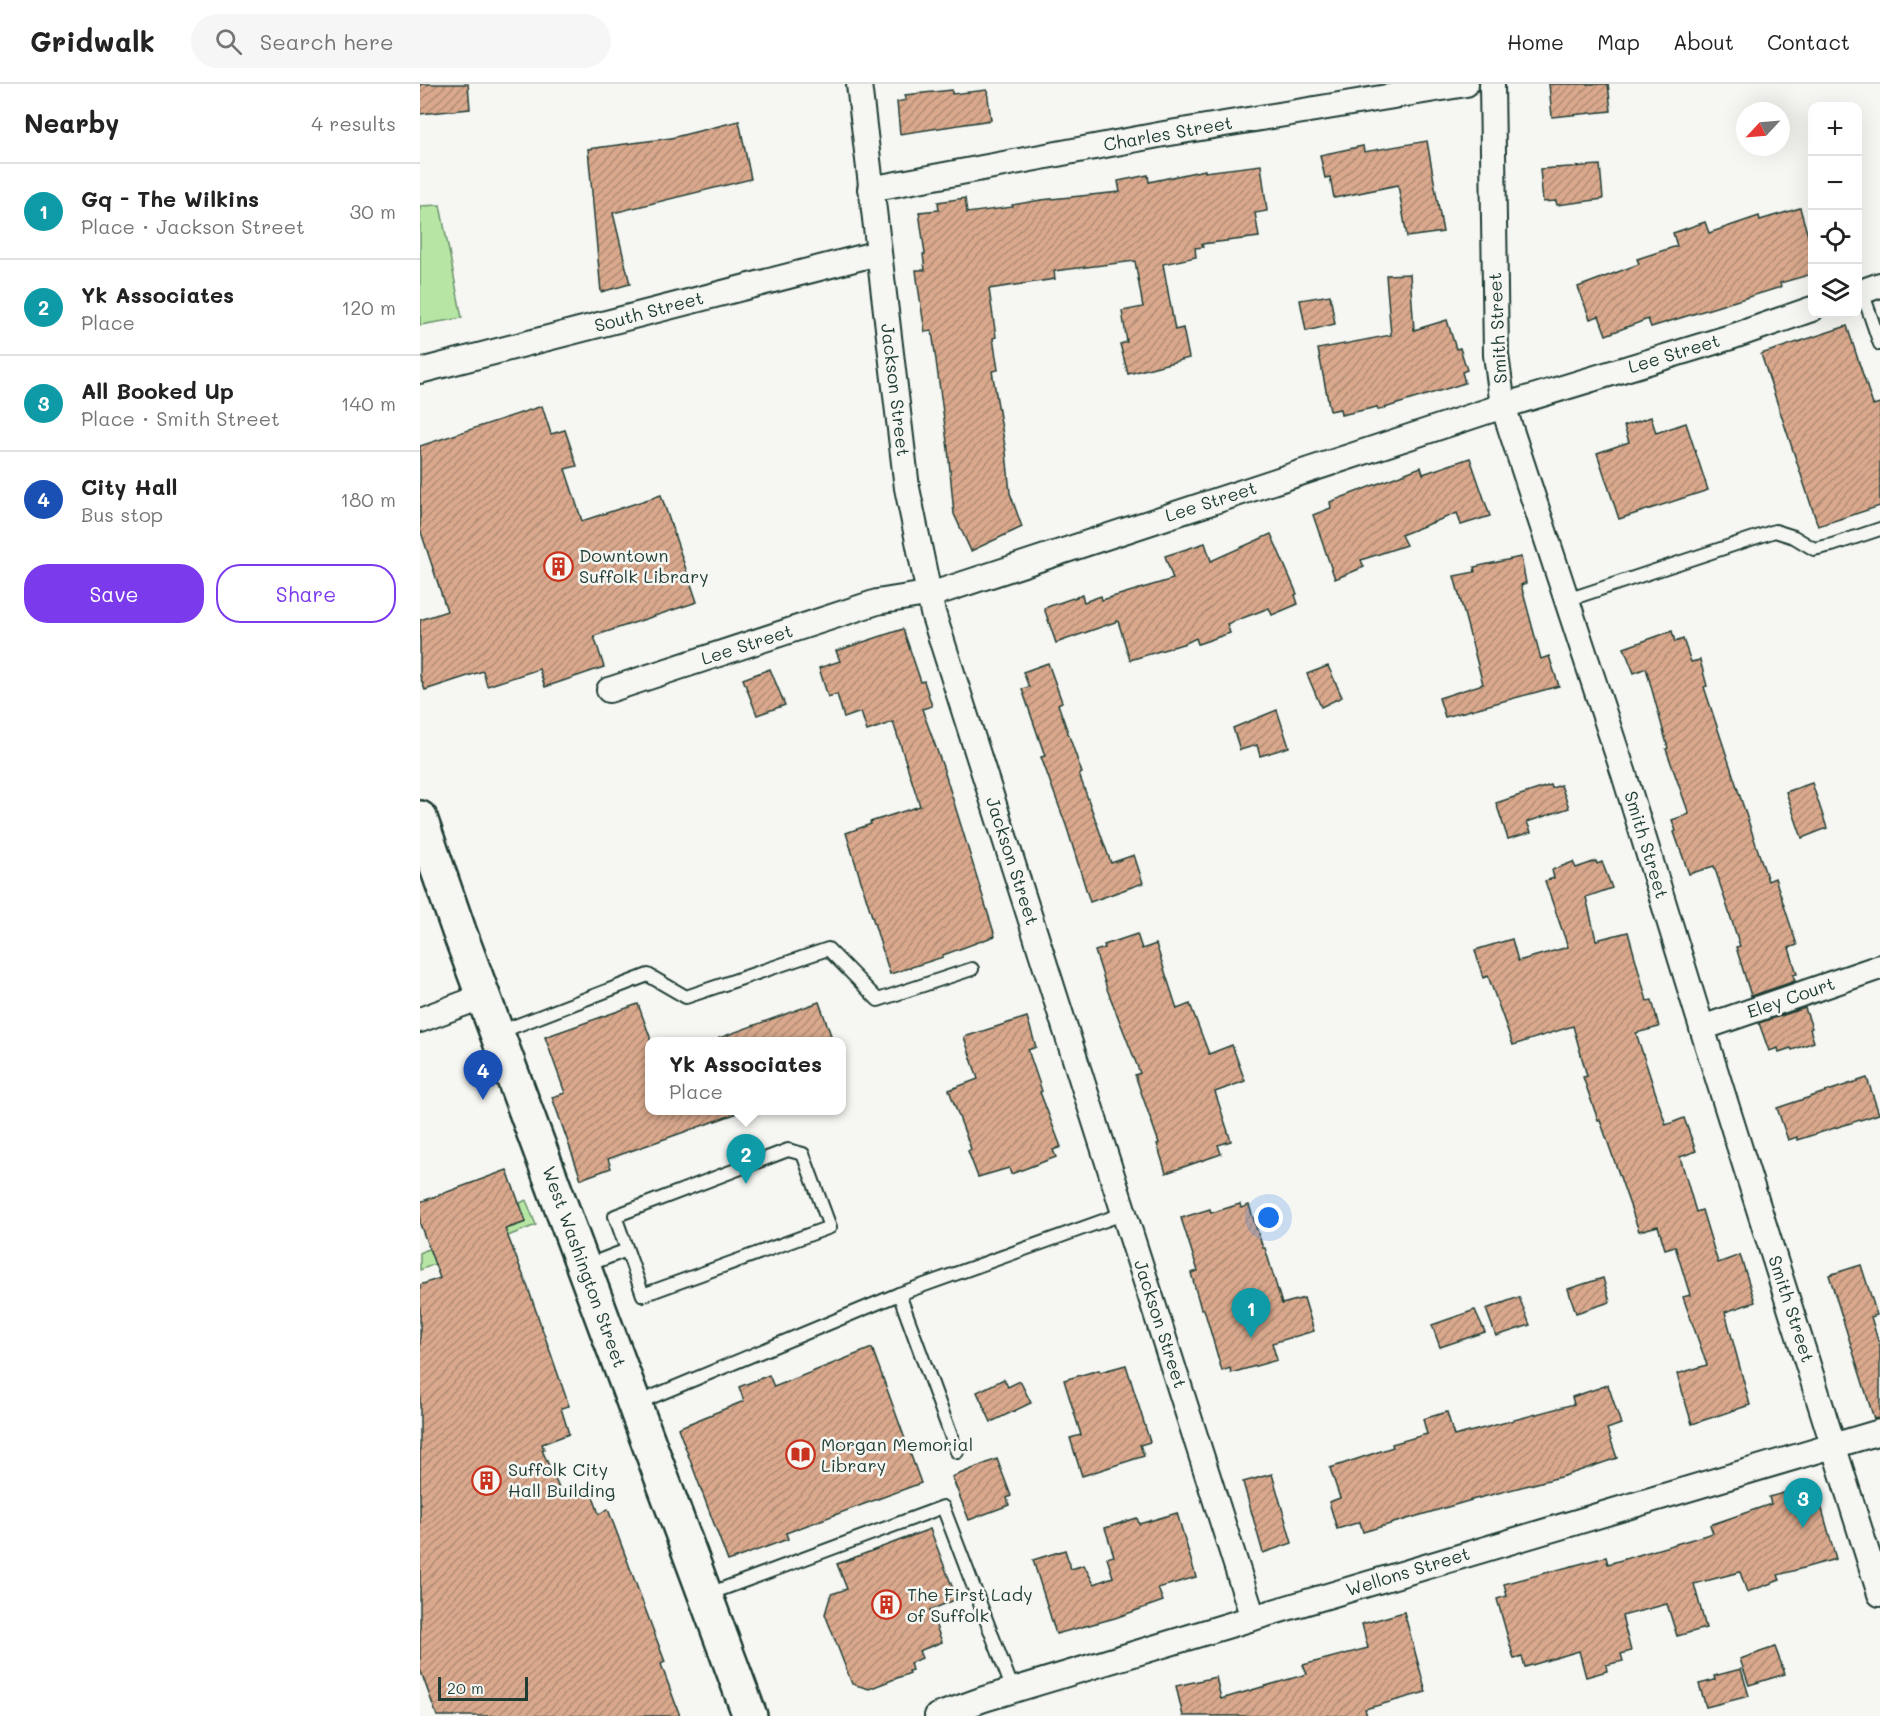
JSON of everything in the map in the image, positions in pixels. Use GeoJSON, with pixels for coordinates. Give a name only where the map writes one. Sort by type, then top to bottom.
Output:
{"type":"FeatureCollection","features":[{"type":"Feature","properties":{"kind":"main road","name":"West Washington Street"},"geometry":{"type":"LineString","coordinates":[[420,818],[497,1033],[750,1716]]}},
{"type":"Feature","properties":{"kind":"street","name":"Jackson Street"},"geometry":{"type":"LineString","coordinates":[[858,84],[907,488],[928,594],[1253,1618]]}},
{"type":"Feature","properties":{"kind":"street","name":"Charles Street"},"geometry":{"type":"LineString","coordinates":[[870,189],[1164,134],[1466,84]]}},
{"type":"Feature","properties":{"kind":"street","name":"Smith Street"},"geometry":{"type":"LineString","coordinates":[[1492,84],[1496,355],[1503,406],[1624,774],[1880,1594]]}},
{"type":"Feature","properties":{"kind":"street","name":"South Street"},"geometry":{"type":"LineString","coordinates":[[420,371],[878,253]]}},
{"type":"Feature","properties":{"kind":"street","name":"Lee Street"},"geometry":{"type":"LineString","coordinates":[[609,690],[877,602],[928,594],[1503,406],[1723,339],[1808,310]]}},
{"type":"Feature","properties":{"kind":"street","name":"Eley Court"},"geometry":{"type":"LineString","coordinates":[[1702,1028],[1880,968]]}},
{"type":"Feature","properties":{"kind":"street"},"geometry":{"type":"LineString","coordinates":[[420,1020],[484,996]]}},
{"type":"Feature","properties":{"kind":"street","name":"Wellons Street"},"geometry":{"type":"LineString","coordinates":[[937,1716],[1013,1690],[1880,1432]]}},
{"type":"Feature","properties":{"kind":"lane"},"geometry":{"type":"LineString","coordinates":[[1867,290],[1880,344]]}},
{"type":"Feature","properties":{"kind":"lane"},"geometry":{"type":"LineString","coordinates":[[1568,600],[1775,531],[1794,537],[1814,549],[1880,529]]}},
{"type":"Feature","properties":{"kind":"lane"},"geometry":{"type":"LineString","coordinates":[[497,1033],[648,975],[686,997],[828,949],[878,1000],[972,969]]}},
{"type":"Feature","properties":{"kind":"lane"},"geometry":{"type":"LineString","coordinates":[[788,1150],[803,1154],[830,1227],[643,1295],[627,1250],[615,1216],[788,1150]]}},
{"type":"Feature","properties":{"kind":"lane"},"geometry":{"type":"LineString","coordinates":[[634,1404],[898,1294],[1125,1213]]}},
{"type":"Feature","properties":{"kind":"lane"},"geometry":{"type":"LineString","coordinates":[[584,1267],[627,1250]]}},
{"type":"Feature","properties":{"kind":"lane"},"geometry":{"type":"LineString","coordinates":[[898,1294],[957,1452]]}},
{"type":"Feature","properties":{"kind":"lane"},"geometry":{"type":"LineString","coordinates":[[705,1596],[943,1507],[1013,1690]]}},
{"type":"Feature","properties":{"kind":"green space"},"geometry":{"type":"Polygon","coordinates":[[[440,205],[462,318],[420,325],[420,206],[440,205]]]}},
{"type":"Feature","properties":{"kind":"green space"},"geometry":{"type":"Polygon","coordinates":[[[526,1200],[536,1225],[420,1270],[420,1253],[430,1248],[433,1256],[526,1222],[520,1203],[526,1200]]]}},
{"type":"Feature","properties":{"kind":"building"},"geometry":{"type":"Polygon","coordinates":[[[420,84],[468,84],[470,109],[420,114],[420,84]]]}},
{"type":"Feature","properties":{"kind":"building"},"geometry":{"type":"Polygon","coordinates":[[[1549,84],[1608,84],[1611,111],[1552,117],[1549,84]]]}},
{"type":"Feature","properties":{"kind":"building"},"geometry":{"type":"Polygon","coordinates":[[[952,90],[952,94],[987,90],[991,120],[900,134],[897,102],[906,100],[905,95],[952,90]]]}},
{"type":"Feature","properties":{"kind":"building"},"geometry":{"type":"Polygon","coordinates":[[[739,121],[751,179],[613,213],[630,284],[601,292],[588,149],[671,138],[739,121]]]}},
{"type":"Feature","properties":{"kind":"building"},"geometry":{"type":"Polygon","coordinates":[[[1427,141],[1443,232],[1407,237],[1398,185],[1334,198],[1330,177],[1325,178],[1320,155],[1363,146],[1364,152],[1427,141]]]}},
{"type":"Feature","properties":{"kind":"building"},"geometry":{"type":"Polygon","coordinates":[[[1261,165],[1267,211],[1255,213],[1259,237],[1202,244],[1203,247],[1195,248],[1196,257],[1163,264],[1175,330],[1183,328],[1189,358],[1128,374],[1120,344],[1127,342],[1122,311],[1143,307],[1135,261],[1054,271],[1055,279],[989,289],[998,370],[992,371],[1006,452],[1010,493],[1022,527],[971,551],[954,514],[948,449],[932,331],[925,332],[916,270],[925,270],[919,212],[939,210],[938,202],[965,198],[967,213],[1013,207],[1012,205],[1041,200],[1120,192],[1118,181],[1148,175],[1149,182],[1205,170],[1205,172],[1261,165]]]}},
{"type":"Feature","properties":{"kind":"building"},"geometry":{"type":"Polygon","coordinates":[[[1600,165],[1603,199],[1557,205],[1556,201],[1543,202],[1540,169],[1600,165]]]}},
{"type":"Feature","properties":{"kind":"building"},"geometry":{"type":"Polygon","coordinates":[[[1800,208],[1808,236],[1808,275],[1780,283],[1781,287],[1651,327],[1648,319],[1606,335],[1599,316],[1590,319],[1578,287],[1639,264],[1637,259],[1677,246],[1673,233],[1705,222],[1709,233],[1759,216],[1760,220],[1800,208]]]}},
{"type":"Feature","properties":{"kind":"building"},"geometry":{"type":"Polygon","coordinates":[[[1410,274],[1414,330],[1447,320],[1456,349],[1460,348],[1467,370],[1462,372],[1465,383],[1378,410],[1377,407],[1341,415],[1340,409],[1330,411],[1318,349],[1391,335],[1386,275],[1410,274]]]}},
{"type":"Feature","properties":{"kind":"building"},"geometry":{"type":"Polygon","coordinates":[[[1330,295],[1335,324],[1306,331],[1300,300],[1330,295]]]}},
{"type":"Feature","properties":{"kind":"building"},"geometry":{"type":"Polygon","coordinates":[[[1847,326],[1873,405],[1880,403],[1880,506],[1818,526],[1761,354],[1847,326]]]}},
{"type":"Feature","properties":{"kind":"building","name":"Downtown Suffolk Library"},"geometry":{"type":"Polygon","coordinates":[[[542,406],[551,434],[565,430],[577,466],[565,469],[582,521],[661,495],[697,602],[594,636],[604,667],[545,687],[539,669],[487,686],[483,671],[425,690],[420,676],[420,620],[447,611],[420,529],[420,446],[542,406]]]}},
{"type":"Feature","properties":{"kind":"building"},"geometry":{"type":"Polygon","coordinates":[[[1651,417],[1656,433],[1686,423],[1708,490],[1619,519],[1597,453],[1629,442],[1624,426],[1651,417]]]}},
{"type":"Feature","properties":{"kind":"building"},"geometry":{"type":"Polygon","coordinates":[[[1470,458],[1490,516],[1461,525],[1457,513],[1401,535],[1406,545],[1361,560],[1364,567],[1335,579],[1313,515],[1331,508],[1330,502],[1421,467],[1423,474],[1470,458]]]}},
{"type":"Feature","properties":{"kind":"building"},"geometry":{"type":"Polygon","coordinates":[[[1271,534],[1297,594],[1295,595],[1298,604],[1272,615],[1269,608],[1227,624],[1230,633],[1198,644],[1196,638],[1130,660],[1118,621],[1056,643],[1044,608],[1082,595],[1084,602],[1101,596],[1102,600],[1173,579],[1165,556],[1205,543],[1211,561],[1271,534]]]}},
{"type":"Feature","properties":{"kind":"building"},"geometry":{"type":"Polygon","coordinates":[[[1521,557],[1526,583],[1521,585],[1541,659],[1549,656],[1559,686],[1445,717],[1439,698],[1483,684],[1454,576],[1475,572],[1474,567],[1521,557]]]}},
{"type":"Feature","properties":{"kind":"building"},"geometry":{"type":"Polygon","coordinates":[[[903,629],[921,682],[924,681],[932,706],[922,709],[943,767],[995,936],[943,955],[943,957],[890,974],[846,833],[871,824],[870,822],[920,806],[893,722],[867,731],[861,712],[844,718],[837,694],[828,697],[819,668],[840,661],[836,651],[903,629]]]}},
{"type":"Feature","properties":{"kind":"building"},"geometry":{"type":"Polygon","coordinates":[[[1672,631],[1675,642],[1683,639],[1691,662],[1700,660],[1707,686],[1704,687],[1768,881],[1775,878],[1797,945],[1789,948],[1797,974],[1793,975],[1795,981],[1751,996],[1736,947],[1740,946],[1714,866],[1689,874],[1672,820],[1689,814],[1666,749],[1668,748],[1646,668],[1634,673],[1624,648],[1672,631]]]}},
{"type":"Feature","properties":{"kind":"building"},"geometry":{"type":"Polygon","coordinates":[[[1048,663],[1062,702],[1058,704],[1082,773],[1079,774],[1111,863],[1134,855],[1143,883],[1090,902],[1067,828],[1041,757],[1045,756],[1022,689],[1029,687],[1023,672],[1048,663]]]}},
{"type":"Feature","properties":{"kind":"building"},"geometry":{"type":"Polygon","coordinates":[[[1328,666],[1342,697],[1321,707],[1307,674],[1328,666]]]}},
{"type":"Feature","properties":{"kind":"building"},"geometry":{"type":"Polygon","coordinates":[[[770,669],[785,705],[757,715],[743,679],[770,669]]]}},
{"type":"Feature","properties":{"kind":"building"},"geometry":{"type":"Polygon","coordinates":[[[1277,710],[1289,747],[1260,756],[1257,745],[1240,750],[1233,728],[1277,710]]]}},
{"type":"Feature","properties":{"kind":"building"},"geometry":{"type":"Polygon","coordinates":[[[1812,783],[1827,828],[1802,838],[1786,792],[1812,783]]]}},
{"type":"Feature","properties":{"kind":"building"},"geometry":{"type":"Polygon","coordinates":[[[1551,785],[1552,788],[1561,785],[1569,808],[1527,822],[1531,832],[1508,839],[1496,803],[1551,785]]]}},
{"type":"Feature","properties":{"kind":"building"},"geometry":{"type":"Polygon","coordinates":[[[1596,861],[1597,864],[1602,862],[1612,888],[1586,897],[1596,940],[1628,932],[1647,1001],[1652,1000],[1659,1027],[1636,1033],[1666,1125],[1684,1118],[1696,1151],[1680,1157],[1696,1212],[1702,1210],[1718,1263],[1740,1255],[1755,1302],[1725,1312],[1750,1405],[1692,1424],[1677,1374],[1707,1365],[1683,1297],[1690,1295],[1675,1246],[1665,1249],[1658,1226],[1639,1231],[1583,1077],[1587,1076],[1573,1026],[1513,1045],[1488,976],[1483,978],[1475,950],[1512,939],[1518,961],[1568,947],[1545,881],[1554,878],[1552,870],[1573,862],[1576,868],[1596,861]]]}},
{"type":"Feature","properties":{"kind":"building"},"geometry":{"type":"Polygon","coordinates":[[[1137,934],[1142,949],[1156,944],[1177,1009],[1190,1004],[1209,1054],[1232,1045],[1245,1081],[1215,1092],[1231,1141],[1218,1145],[1221,1154],[1166,1173],[1157,1144],[1159,1143],[1135,1075],[1140,1073],[1107,989],[1095,951],[1105,948],[1104,945],[1137,934]]]}},
{"type":"Feature","properties":{"kind":"building"},"geometry":{"type":"Polygon","coordinates":[[[819,1002],[832,1037],[722,1037],[819,1002]]]}},
{"type":"Feature","properties":{"kind":"building"},"geometry":{"type":"Polygon","coordinates":[[[638,1004],[650,1037],[645,1037],[645,1115],[732,1115],[608,1159],[611,1168],[581,1179],[552,1097],[565,1093],[545,1037],[638,1004]]]}},
{"type":"Feature","properties":{"kind":"building"},"geometry":{"type":"Polygon","coordinates":[[[1805,1008],[1814,1042],[1792,1050],[1791,1048],[1779,1052],[1778,1048],[1769,1051],[1759,1023],[1805,1008]]]}},
{"type":"Feature","properties":{"kind":"building"},"geometry":{"type":"Polygon","coordinates":[[[1027,1017],[1036,1047],[1028,1050],[1042,1091],[1040,1092],[1061,1147],[1053,1150],[1056,1157],[1011,1174],[1009,1168],[978,1177],[968,1151],[971,1149],[949,1090],[978,1079],[964,1037],[1027,1017]]]}},
{"type":"Feature","properties":{"kind":"building"},"geometry":{"type":"Polygon","coordinates":[[[1867,1078],[1879,1114],[1797,1140],[1797,1137],[1788,1140],[1777,1108],[1867,1078]]]}},
{"type":"Feature","properties":{"kind":"building","name":"Suffolk City Hall Building"},"geometry":{"type":"Polygon","coordinates":[[[507,1170],[526,1222],[505,1229],[569,1406],[561,1408],[569,1434],[542,1444],[544,1449],[542,1450],[563,1497],[589,1485],[599,1514],[608,1509],[665,1662],[661,1664],[680,1716],[437,1716],[420,1669],[420,1285],[440,1278],[420,1224],[420,1202],[507,1170]]]}},
{"type":"Feature","properties":{"kind":"building"},"geometry":{"type":"Polygon","coordinates":[[[1240,1204],[1241,1208],[1249,1205],[1282,1304],[1304,1298],[1314,1331],[1272,1343],[1277,1360],[1231,1373],[1230,1368],[1222,1371],[1204,1309],[1201,1309],[1191,1273],[1198,1271],[1181,1218],[1210,1209],[1211,1213],[1240,1204]]]}},
{"type":"Feature","properties":{"kind":"building"},"geometry":{"type":"Polygon","coordinates":[[[1861,1265],[1877,1315],[1871,1317],[1880,1347],[1880,1418],[1874,1419],[1829,1275],[1861,1265]]]}},
{"type":"Feature","properties":{"kind":"building"},"geometry":{"type":"Polygon","coordinates":[[[1603,1278],[1610,1302],[1576,1313],[1568,1289],[1603,1278]]]}},
{"type":"Feature","properties":{"kind":"building"},"geometry":{"type":"Polygon","coordinates":[[[1519,1297],[1530,1325],[1496,1336],[1486,1309],[1519,1297]]]}},
{"type":"Feature","properties":{"kind":"building"},"geometry":{"type":"Polygon","coordinates":[[[1475,1310],[1485,1332],[1440,1347],[1432,1325],[1475,1310]]]}},
{"type":"Feature","properties":{"kind":"building","name":"Morgan Memorial Library"},"geometry":{"type":"Polygon","coordinates":[[[872,1348],[921,1483],[786,1533],[788,1539],[728,1561],[678,1428],[744,1401],[739,1387],[769,1375],[774,1387],[872,1348]]]}},
{"type":"Feature","properties":{"kind":"building"},"geometry":{"type":"Polygon","coordinates":[[[1126,1365],[1150,1442],[1140,1445],[1144,1456],[1082,1476],[1070,1438],[1081,1435],[1064,1380],[1126,1365]]]}},
{"type":"Feature","properties":{"kind":"building"},"geometry":{"type":"Polygon","coordinates":[[[1004,1379],[1008,1387],[1020,1381],[1031,1403],[991,1422],[977,1392],[1004,1379]]]}},
{"type":"Feature","properties":{"kind":"building"},"geometry":{"type":"Polygon","coordinates":[[[1608,1385],[1621,1424],[1607,1429],[1617,1458],[1564,1476],[1363,1532],[1360,1522],[1337,1529],[1329,1502],[1340,1498],[1330,1468],[1393,1447],[1392,1444],[1427,1434],[1423,1419],[1447,1412],[1454,1436],[1574,1404],[1572,1397],[1608,1385]]]}},
{"type":"Feature","properties":{"kind":"building"},"geometry":{"type":"Polygon","coordinates":[[[997,1459],[1011,1496],[1007,1498],[1009,1505],[969,1520],[952,1477],[997,1459]]]}},
{"type":"Feature","properties":{"kind":"building"},"geometry":{"type":"Polygon","coordinates":[[[1272,1474],[1292,1543],[1263,1553],[1243,1482],[1272,1474]]]}},
{"type":"Feature","properties":{"kind":"building"},"geometry":{"type":"Polygon","coordinates":[[[1815,1484],[1836,1559],[1778,1575],[1780,1580],[1747,1592],[1740,1572],[1694,1584],[1706,1628],[1677,1636],[1667,1604],[1622,1616],[1631,1651],[1621,1654],[1623,1661],[1606,1665],[1607,1671],[1586,1677],[1579,1651],[1525,1667],[1522,1657],[1514,1659],[1497,1599],[1507,1596],[1504,1584],[1606,1557],[1608,1564],[1713,1533],[1710,1525],[1771,1504],[1769,1497],[1815,1484]]]}},
{"type":"Feature","properties":{"kind":"building"},"geometry":{"type":"Polygon","coordinates":[[[1177,1513],[1196,1577],[1158,1588],[1163,1601],[1115,1618],[1056,1634],[1033,1560],[1065,1550],[1071,1569],[1084,1565],[1094,1584],[1113,1577],[1107,1558],[1114,1556],[1105,1528],[1137,1518],[1139,1524],[1177,1513]]]}},
{"type":"Feature","properties":{"kind":"building","name":"The First Lady of Suffolk"},"geometry":{"type":"Polygon","coordinates":[[[930,1529],[957,1599],[930,1610],[942,1642],[919,1651],[922,1658],[910,1663],[912,1670],[909,1671],[910,1673],[869,1689],[852,1684],[825,1614],[831,1594],[847,1589],[837,1564],[930,1529]]]}},
{"type":"Feature","properties":{"kind":"building"},"geometry":{"type":"Polygon","coordinates":[[[1404,1612],[1426,1692],[1365,1709],[1367,1716],[1183,1716],[1176,1686],[1216,1677],[1221,1699],[1307,1674],[1303,1665],[1368,1648],[1362,1624],[1404,1612]]]}},
{"type":"Feature","properties":{"kind":"building"},"geometry":{"type":"Polygon","coordinates":[[[1775,1647],[1785,1674],[1749,1685],[1740,1659],[1775,1647]]]}},
{"type":"Feature","properties":{"kind":"building"},"geometry":{"type":"Polygon","coordinates":[[[1741,1669],[1749,1696],[1706,1707],[1699,1684],[1715,1680],[1714,1676],[1741,1669]]]}},
{"type":"Feature","properties":{"kind":"place","name":"Downtown Suffolk Library"},"geometry":{"type":"Point","coordinates":[558,566]}},
{"type":"Feature","properties":{"kind":"place","name":"City Hall"},"geometry":{"type":"Point","coordinates":[483,1100]}},
{"type":"Feature","properties":{"kind":"place","name":"Yk Associates"},"geometry":{"type":"Point","coordinates":[746,1184]}},
{"type":"Feature","properties":{"kind":"place","name":"Gq - The Wilkins"},"geometry":{"type":"Point","coordinates":[1251,1338]}},
{"type":"Feature","properties":{"kind":"place","name":"Morgan Memorial Library"},"geometry":{"type":"Point","coordinates":[800,1455]}},
{"type":"Feature","properties":{"kind":"place","name":"Suffolk City Hall Building"},"geometry":{"type":"Point","coordinates":[487,1480]}},
{"type":"Feature","properties":{"kind":"place","name":"All Booked Up"},"geometry":{"type":"Point","coordinates":[1803,1528]}},
{"type":"Feature","properties":{"kind":"place","name":"The First Lady of Suffolk"},"geometry":{"type":"Point","coordinates":[886,1605]}}]}
